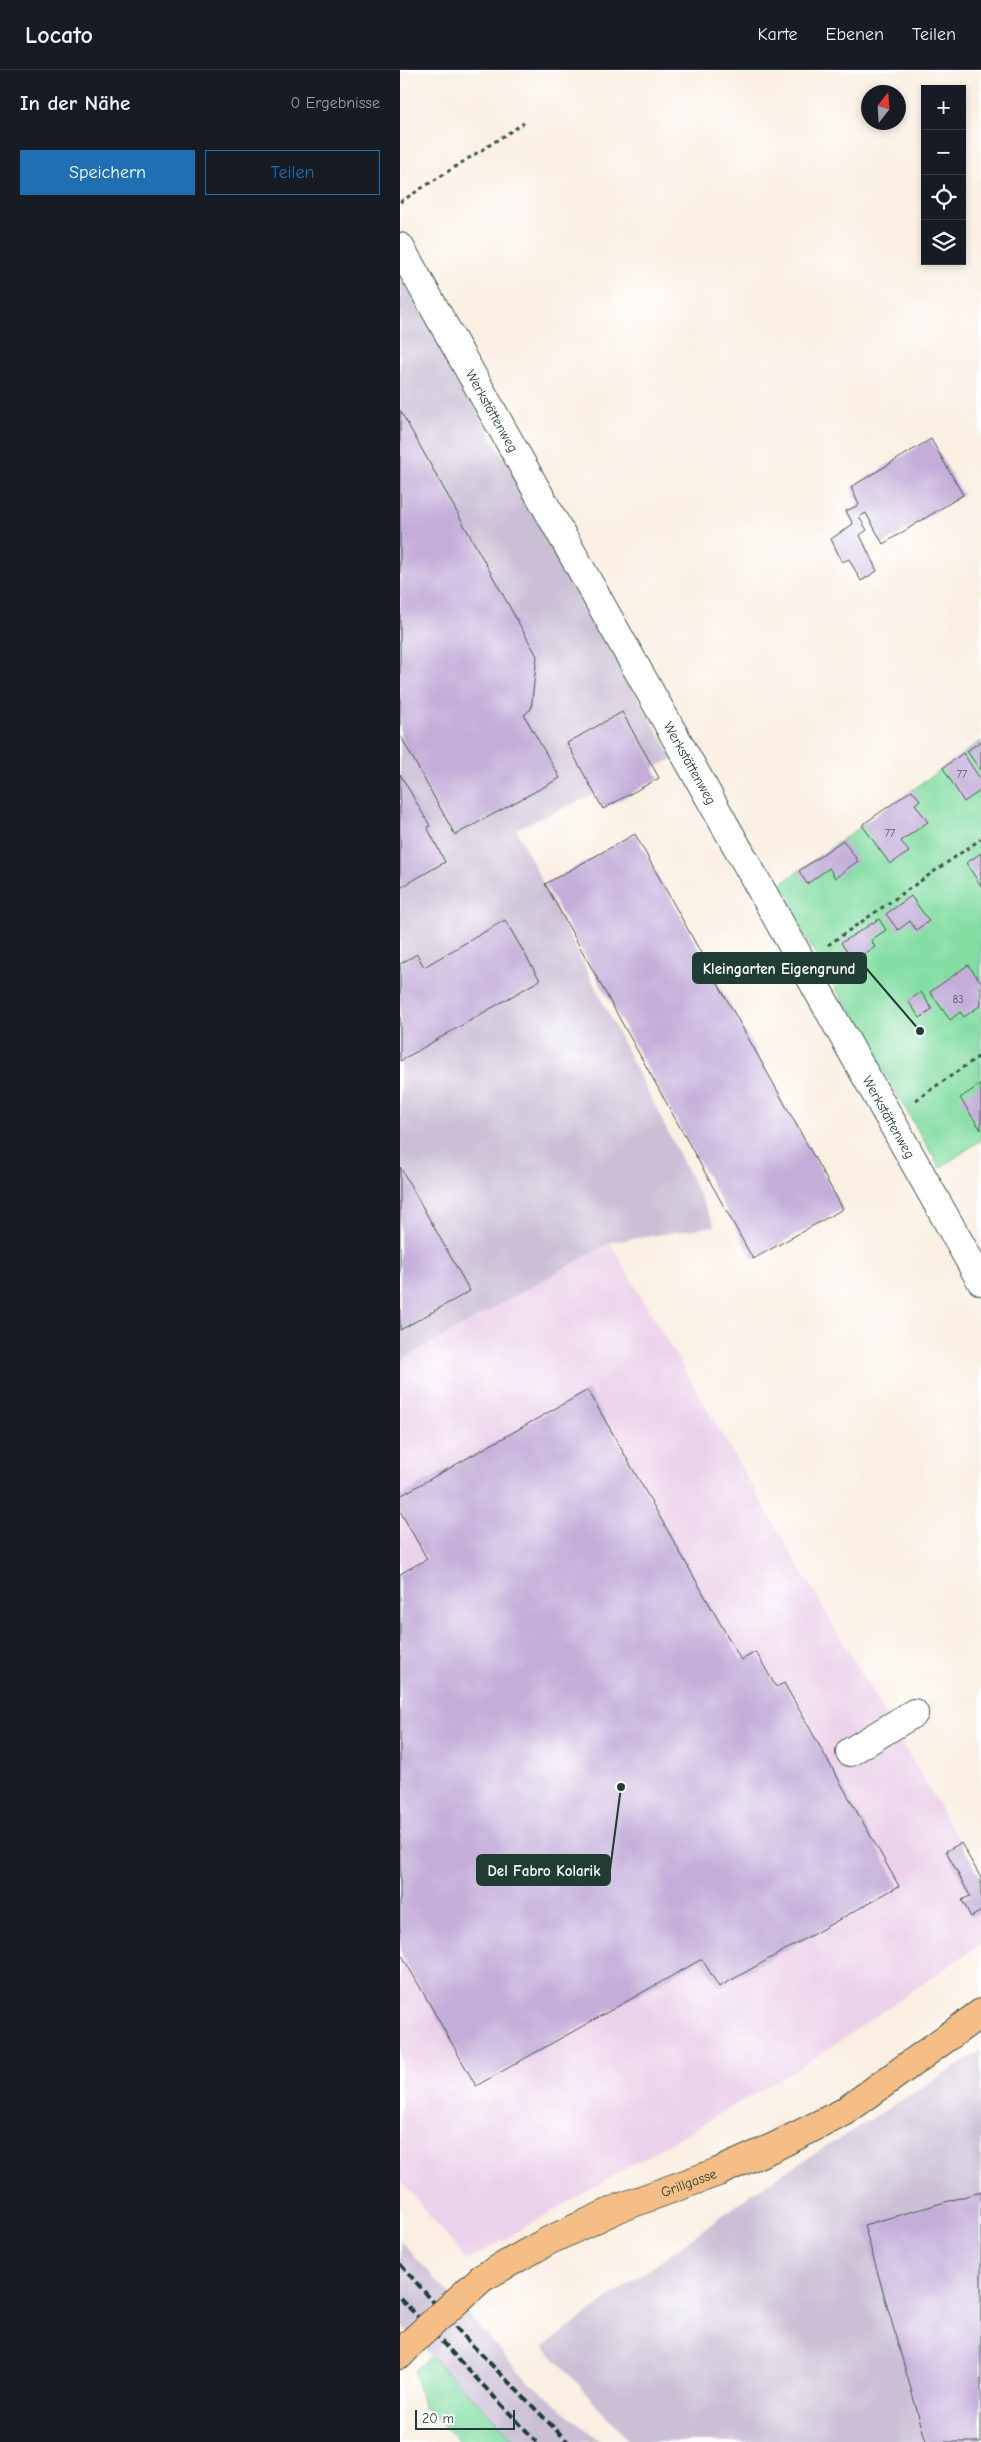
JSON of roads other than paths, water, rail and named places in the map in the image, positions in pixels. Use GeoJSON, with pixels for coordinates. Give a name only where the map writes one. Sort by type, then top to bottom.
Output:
{"type":"FeatureCollection","features":[{"type":"Feature","properties":{"kind":"main road","name":"Grillgasse"},"geometry":{"type":"LineString","coordinates":[[408,2347],[482,2278],[548,2240],[619,2208],[718,2172],[774,2148],[844,2112],[981,2013]]}},
{"type":"Feature","properties":{"kind":"street","name":"Werkstättenweg"},"geometry":{"type":"LineString","coordinates":[[400,247],[981,1281]]}},
{"type":"Feature","properties":{"kind":"street"},"geometry":{"type":"LineString","coordinates":[[850,1752],[914,1713]]}},
{"type":"Feature","properties":{"kind":"railway"},"geometry":{"type":"LineString","coordinates":[[400,2264],[467,2340],[568,2442]]}},
{"type":"Feature","properties":{"kind":"railway"},"geometry":{"type":"LineString","coordinates":[[400,2298],[537,2442]]}},
{"type":"Feature","properties":{"kind":"place","name":"Kleingarten Eigengrund"},"geometry":{"type":"Point","coordinates":[920,1031]}},
{"type":"Feature","properties":{"kind":"place","name":"Del Fabro Kolarik"},"geometry":{"type":"Point","coordinates":[621,1787]}}]}
